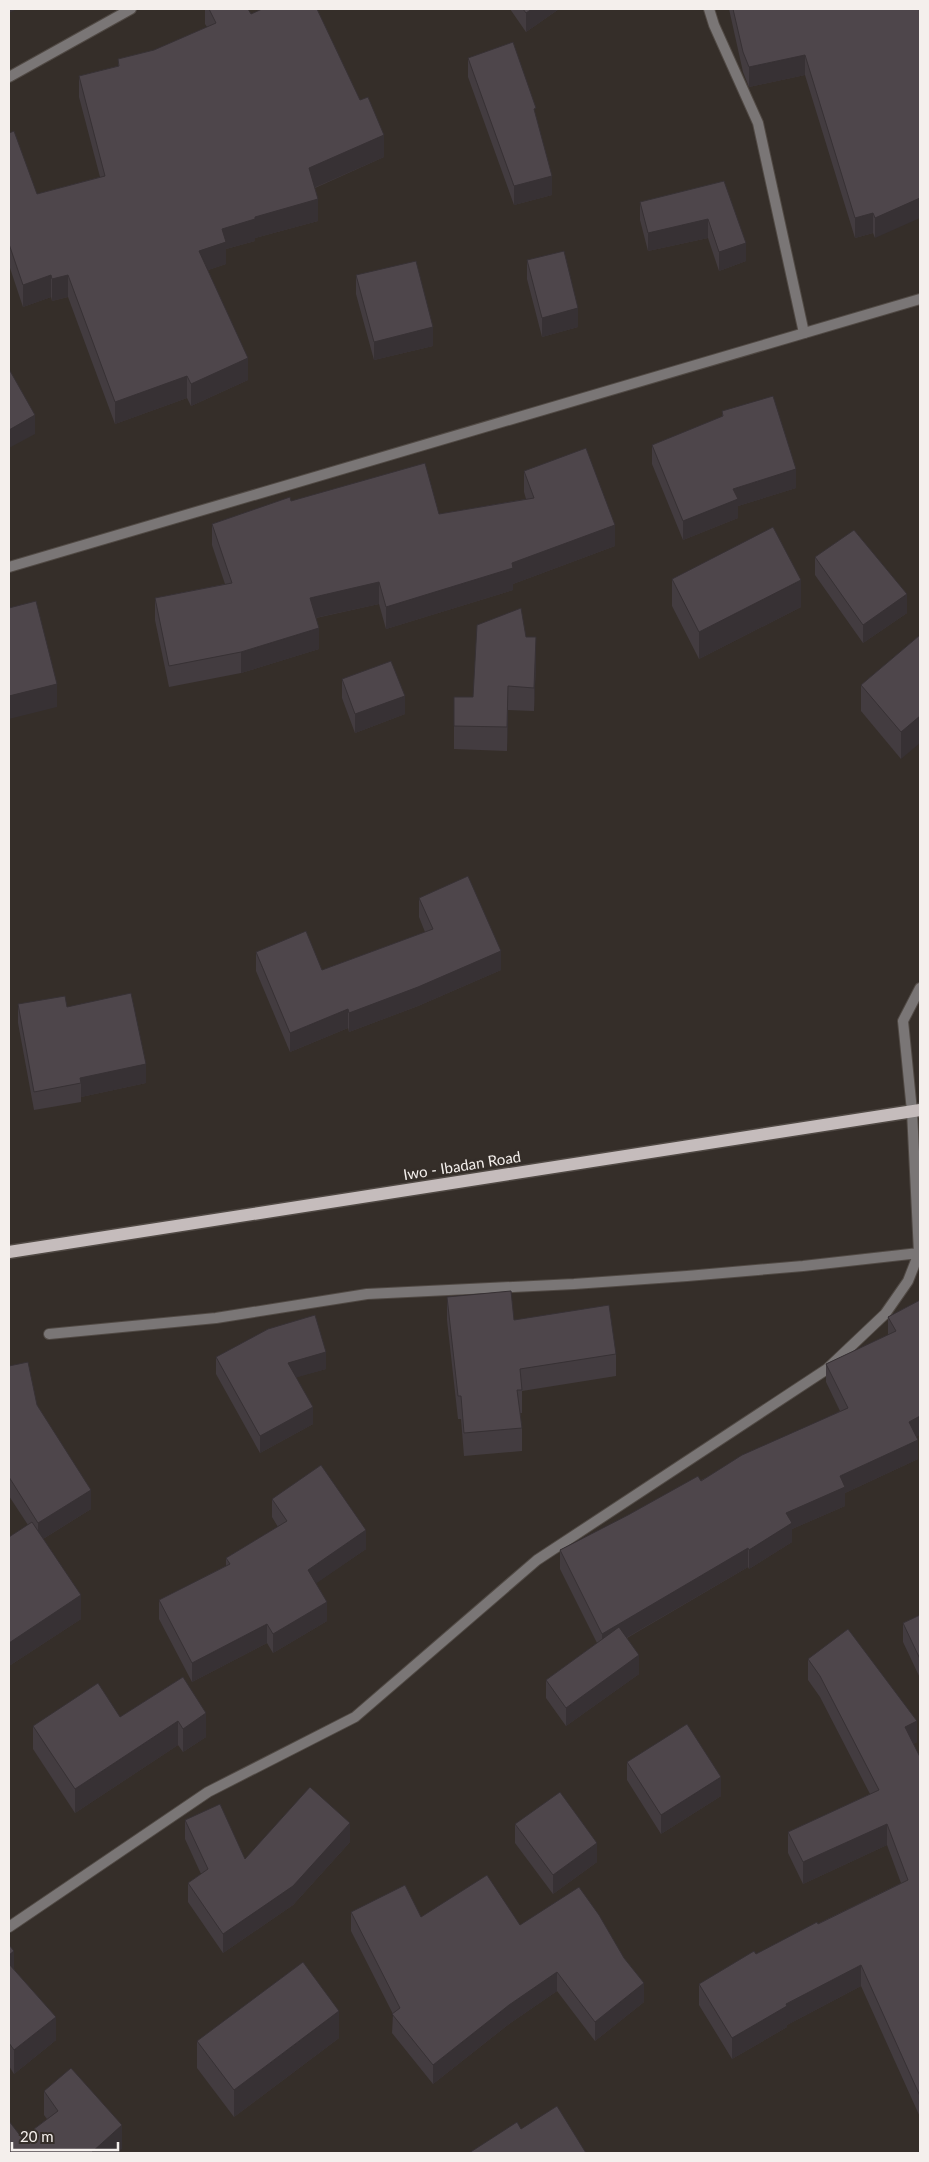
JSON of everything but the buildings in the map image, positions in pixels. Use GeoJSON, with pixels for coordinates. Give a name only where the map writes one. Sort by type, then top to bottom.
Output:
{"type":"FeatureCollection","features":[{"type":"Feature","properties":{"kind":"main road","name":"Iwo - Ibadan Road"},"geometry":{"type":"LineString","coordinates":[[9,1252],[916,1110]]}},
{"type":"Feature","properties":{"kind":"street"},"geometry":{"type":"LineString","coordinates":[[9,77],[131,9]]}},
{"type":"Feature","properties":{"kind":"street"},"geometry":{"type":"LineString","coordinates":[[709,9],[714,25],[758,123],[804,333]]}},
{"type":"Feature","properties":{"kind":"street"},"geometry":{"type":"LineString","coordinates":[[9,568],[920,299]]}},
{"type":"Feature","properties":{"kind":"street"},"geometry":{"type":"LineString","coordinates":[[9,1927],[208,1792],[355,1717],[536,1560],[827,1369],[884,1314],[908,1282],[919,1253],[916,1110],[903,1020],[920,988]]}},
{"type":"Feature","properties":{"kind":"street"},"geometry":{"type":"LineString","coordinates":[[49,1334],[216,1318],[367,1294],[574,1284],[687,1276],[919,1253]]}}]}
